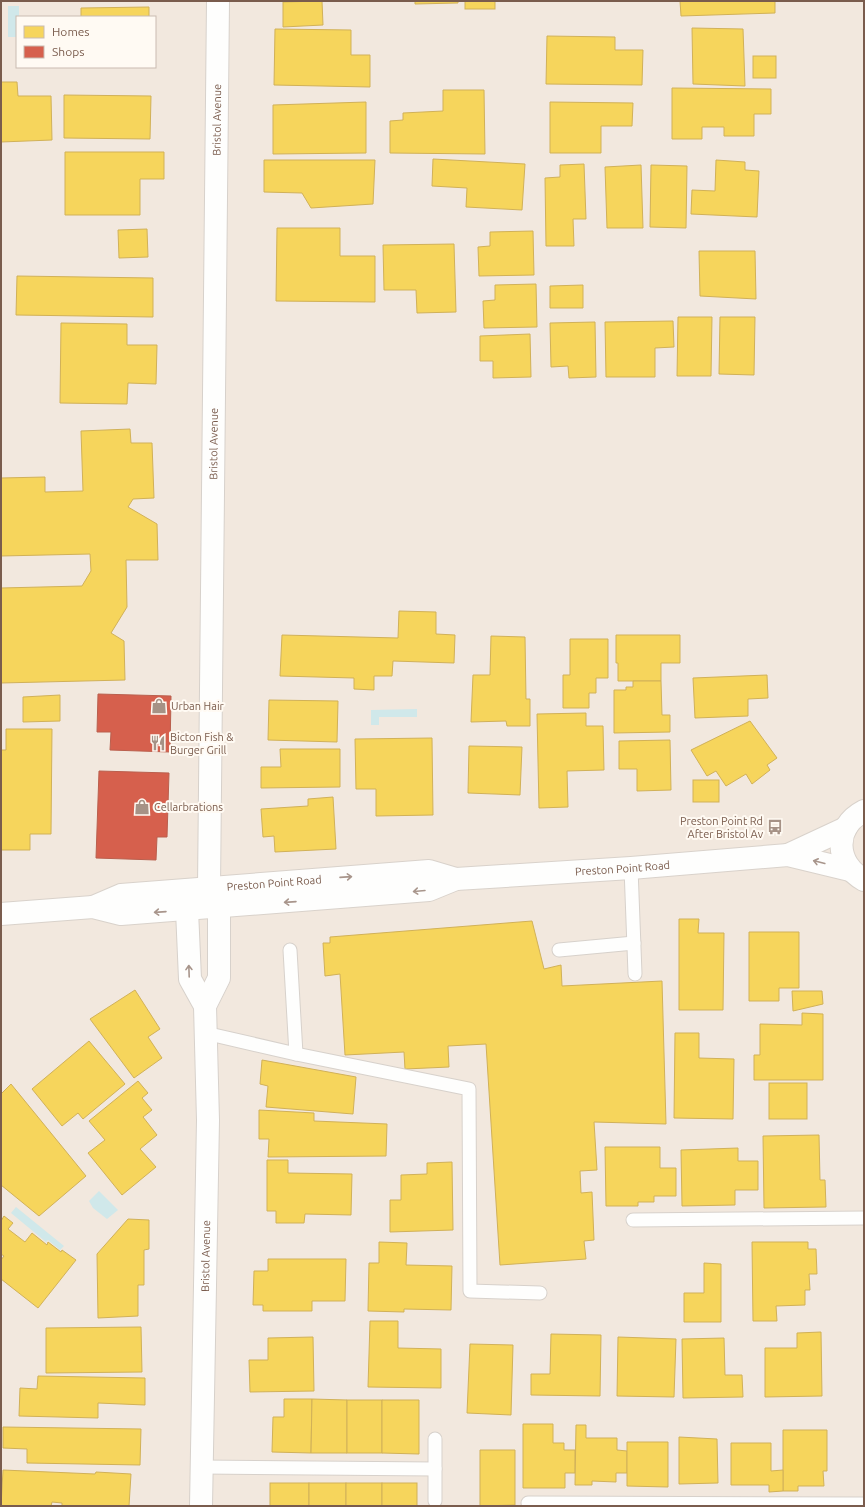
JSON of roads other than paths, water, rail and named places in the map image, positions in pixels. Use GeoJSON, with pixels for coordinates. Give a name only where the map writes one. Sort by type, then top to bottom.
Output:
{"type":"FeatureCollection","features":[{"type":"Feature","properties":{"kind":"street","name":"Bristol Avenue"},"geometry":{"type":"LineString","coordinates":[[201,1506],[208,1120],[205,1006],[219,978],[220,907],[209,887],[218,1]]}},
{"type":"Feature","properties":{"kind":"street","name":"Preston Point Road"},"geometry":{"type":"LineString","coordinates":[[788,855],[858,812]]}},
{"type":"Feature","properties":{"kind":"street"},"geometry":{"type":"LineString","coordinates":[[857,875],[844,861],[841,850],[842,838],[858,812]]}},
{"type":"Feature","properties":{"kind":"street","name":"Preston Point Road"},"geometry":{"type":"LineString","coordinates":[[1,914],[93,907],[121,914],[187,910],[429,890],[456,879],[632,868],[788,855],[857,875]]}},
{"type":"Feature","properties":{"kind":"street","name":"Preston Point Road"},"geometry":{"type":"LineString","coordinates":[[93,907],[121,895],[209,887],[429,871],[456,879]]}},
{"type":"Feature","properties":{"kind":"street"},"geometry":{"type":"LineString","coordinates":[[187,910],[209,887]]}},
{"type":"Feature","properties":{"kind":"street","name":"Bristol Avenue"},"geometry":{"type":"LineString","coordinates":[[187,910],[190,979],[205,1006]]}},
{"type":"Feature","properties":{"kind":"lane"},"geometry":{"type":"LineString","coordinates":[[632,868],[635,974]]}},
{"type":"Feature","properties":{"kind":"lane"},"geometry":{"type":"LineString","coordinates":[[559,950],[634,943]]}},
{"type":"Feature","properties":{"kind":"lane"},"geometry":{"type":"LineString","coordinates":[[290,950],[296,1054]]}},
{"type":"Feature","properties":{"kind":"lane"},"geometry":{"type":"LineString","coordinates":[[205,1033],[296,1054],[469,1089],[470,1291],[540,1293]]}},
{"type":"Feature","properties":{"kind":"lane"},"geometry":{"type":"LineString","coordinates":[[633,1220],[864,1218]]}},
{"type":"Feature","properties":{"kind":"lane"},"geometry":{"type":"LineString","coordinates":[[435,1439],[435,1501]]}},
{"type":"Feature","properties":{"kind":"lane"},"geometry":{"type":"LineString","coordinates":[[201,1467],[435,1469]]}},
{"type":"Feature","properties":{"kind":"lane"},"geometry":{"type":"LineString","coordinates":[[528,1503],[864,1504]]}},
{"type":"Feature","properties":{"kind":"water"},"geometry":{"type":"Polygon","coordinates":[[[8,6],[19,6],[19,16],[16,16],[16,37],[8,37],[8,6]]]}},
{"type":"Feature","properties":{"kind":"water"},"geometry":{"type":"Polygon","coordinates":[[[417,709],[417,717],[379,717],[379,725],[371,725],[371,710],[417,709]]]}},
{"type":"Feature","properties":{"kind":"water"},"geometry":{"type":"Polygon","coordinates":[[[99,1191],[118,1210],[107,1219],[93,1208],[89,1201],[99,1191]]]}},
{"type":"Feature","properties":{"kind":"water"},"geometry":{"type":"Polygon","coordinates":[[[16,1207],[64,1246],[60,1250],[48,1240],[46,1242],[11,1213],[16,1207]]]}},
{"type":"Feature","properties":{"kind":"place","name":"Urban Hair"},"geometry":{"type":"Point","coordinates":[159,706]}},
{"type":"Feature","properties":{"kind":"place","name":"Bicton Fish & Burger Grill"},"geometry":{"type":"Point","coordinates":[158,743]}},
{"type":"Feature","properties":{"kind":"place","name":"Cellarbrations"},"geometry":{"type":"Point","coordinates":[142,807]}},
{"type":"Feature","properties":{"kind":"place","name":"Preston Point Rd After Bristol Av"},"geometry":{"type":"Point","coordinates":[775,827]}}]}
